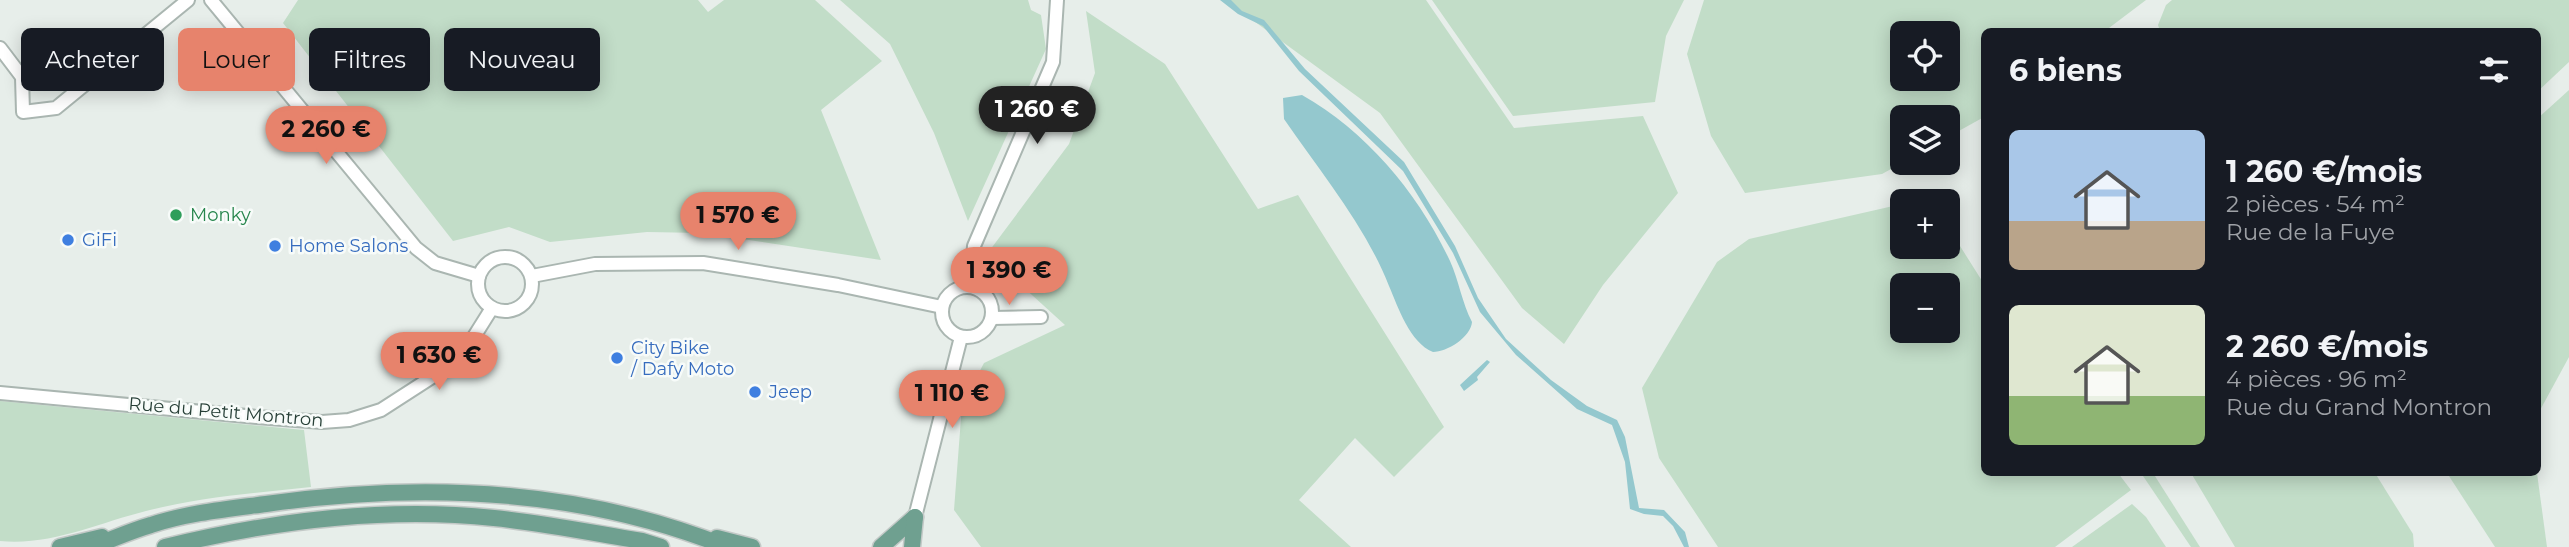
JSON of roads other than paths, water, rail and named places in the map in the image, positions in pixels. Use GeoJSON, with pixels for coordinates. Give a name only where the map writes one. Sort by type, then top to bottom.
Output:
{"type":"FeatureCollection","features":[{"type":"Feature","properties":{"kind":"main road"},"geometry":{"type":"LineString","coordinates":[[60,547],[152,524],[305,498],[443,492],[568,503],[752,547]]}},
{"type":"Feature","properties":{"kind":"main road"},"geometry":{"type":"LineString","coordinates":[[165,547],[286,522],[420,515],[493,517],[614,536],[662,547]]}},
{"type":"Feature","properties":{"kind":"main road"},"geometry":{"type":"LineString","coordinates":[[881,547],[915,517]]}},
{"type":"Feature","properties":{"kind":"main road"},"geometry":{"type":"LineString","coordinates":[[912,547],[915,517]]}},
{"type":"Feature","properties":{"kind":"main road"},"geometry":{"type":"LineString","coordinates":[[91,547],[152,524]]}},
{"type":"Feature","properties":{"kind":"main road"},"geometry":{"type":"LineString","coordinates":[[687,531],[727,547]]}},
{"type":"Feature","properties":{"kind":"main road"},"geometry":{"type":"LineString","coordinates":[[614,536],[641,547]]}},
{"type":"Feature","properties":{"kind":"street"},"geometry":{"type":"LineString","coordinates":[[0,48],[23,77],[23,112],[56,108],[188,0]]}},
{"type":"Feature","properties":{"kind":"street"},"geometry":{"type":"LineString","coordinates":[[211,0],[416,248],[435,263],[479,276]]}},
{"type":"Feature","properties":{"kind":"street"},"geometry":{"type":"LineString","coordinates":[[971,286],[974,246],[1053,62],[1057,0]]}},
{"type":"Feature","properties":{"kind":"street"},"geometry":{"type":"LineString","coordinates":[[505,256],[522,262],[532,276],[532,292],[523,305],[508,311],[492,308],[480,294],[479,276],[488,262],[505,256]]}},
{"type":"Feature","properties":{"kind":"street"},"geometry":{"type":"LineString","coordinates":[[532,276],[595,264],[703,263],[838,285],[942,307]]}},
{"type":"Feature","properties":{"kind":"street"},"geometry":{"type":"LineString","coordinates":[[971,286],[986,294],[990,301],[992,317],[984,331],[970,337],[961,337],[944,322],[942,307],[949,294],[971,286]]}},
{"type":"Feature","properties":{"kind":"street","name":"Rue du Petit Montron"},"geometry":{"type":"LineString","coordinates":[[0,393],[257,417],[322,422],[349,420],[381,410],[460,359],[492,308]]}},
{"type":"Feature","properties":{"kind":"street"},"geometry":{"type":"LineString","coordinates":[[992,317],[1041,317]]}},
{"type":"Feature","properties":{"kind":"street"},"geometry":{"type":"LineString","coordinates":[[915,517],[961,337]]}},
{"type":"Feature","properties":{"kind":"water"},"geometry":{"type":"Polygon","coordinates":[[[1220,0],[1231,0],[1242,11],[1264,20],[1305,69],[1404,162],[1455,246],[1478,298],[1506,339],[1551,380],[1587,406],[1617,420],[1625,437],[1639,508],[1664,510],[1685,532],[1689,547],[1684,547],[1673,526],[1663,516],[1630,509],[1625,462],[1612,425],[1577,409],[1516,355],[1480,312],[1453,253],[1403,171],[1299,71],[1263,26],[1238,14],[1220,0]]]}},
{"type":"Feature","properties":{"kind":"water"},"geometry":{"type":"Polygon","coordinates":[[[1302,95],[1326,110],[1369,146],[1423,212],[1450,261],[1472,322],[1463,338],[1451,346],[1433,352],[1411,333],[1368,242],[1284,119],[1283,98],[1302,95]]]}},
{"type":"Feature","properties":{"kind":"water"},"geometry":{"type":"Polygon","coordinates":[[[1487,360],[1490,362],[1477,377],[1478,380],[1464,391],[1460,385],[1487,360]]]}},
{"type":"Feature","properties":{"kind":"place","name":"Monky"},"geometry":{"type":"Point","coordinates":[176,215]}},
{"type":"Feature","properties":{"kind":"place","name":"GiFi"},"geometry":{"type":"Point","coordinates":[68,240]}},
{"type":"Feature","properties":{"kind":"place","name":"Home Salons"},"geometry":{"type":"Point","coordinates":[275,246]}},
{"type":"Feature","properties":{"kind":"place","name":"City Bike / Dafy Moto"},"geometry":{"type":"Point","coordinates":[617,358]}},
{"type":"Feature","properties":{"kind":"place","name":"Jeep"},"geometry":{"type":"Point","coordinates":[755,392]}}]}
